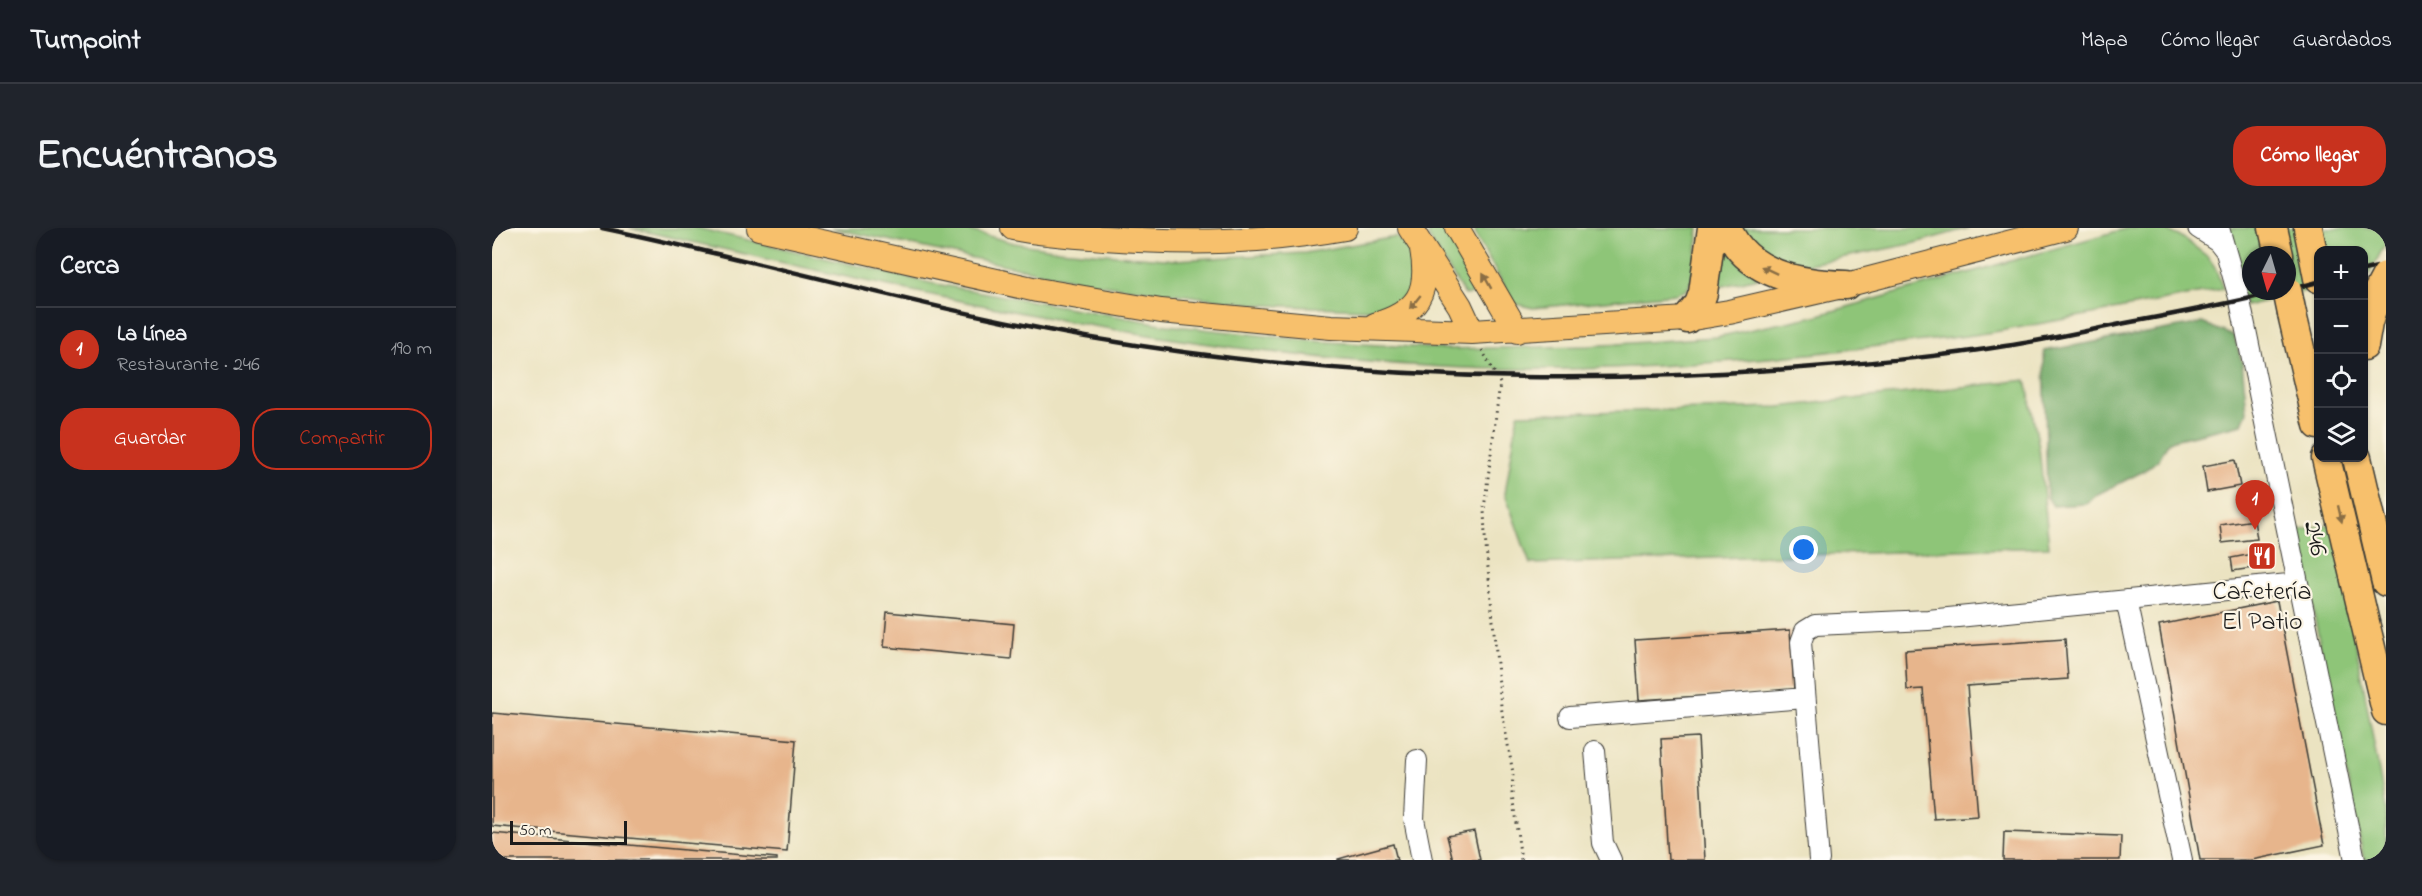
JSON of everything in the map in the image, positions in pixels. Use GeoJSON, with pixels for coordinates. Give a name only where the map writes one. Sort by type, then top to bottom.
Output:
{"type":"FeatureCollection","features":[{"type":"Feature","properties":{"kind":"highway"},"geometry":{"type":"LineString","coordinates":[[1687,319],[1700,304],[1712,228]]}},
{"type":"Feature","properties":{"kind":"highway"},"geometry":{"type":"LineString","coordinates":[[1727,228],[1744,255],[1771,272],[1817,284],[1846,285]]}},
{"type":"Feature","properties":{"kind":"highway"},"geometry":{"type":"LineString","coordinates":[[2273,228],[2277,246]]}},
{"type":"Feature","properties":{"kind":"highway"},"geometry":{"type":"LineString","coordinates":[[2308,228],[2314,255]]}},
{"type":"Feature","properties":{"kind":"highway"},"geometry":{"type":"LineString","coordinates":[[2368,323],[2382,284]]}},
{"type":"Feature","properties":{"kind":"highway"},"geometry":{"type":"LineString","coordinates":[[2290,302],[2315,408]]}},
{"type":"Feature","properties":{"kind":"highway"},"geometry":{"type":"LineString","coordinates":[[2327,462],[2386,711]]}},
{"type":"Feature","properties":{"kind":"highway"},"geometry":{"type":"LineString","coordinates":[[2358,462],[2386,582]]}},
{"type":"Feature","properties":{"kind":"highway"},"geometry":{"type":"LineString","coordinates":[[2365,462],[2368,508]]}},
{"type":"Feature","properties":{"kind":"main road"},"geometry":{"type":"LineString","coordinates":[[763,228],[1037,290],[1161,311],[1361,329],[1472,332],[1687,319],[1752,307],[1846,285],[2066,228]]}},
{"type":"Feature","properties":{"kind":"main road"},"geometry":{"type":"LineString","coordinates":[[1013,228],[1061,235],[1213,243],[1295,237],[1345,228]]}},
{"type":"Feature","properties":{"kind":"main road"},"geometry":{"type":"LineString","coordinates":[[1098,228],[1145,241]]}},
{"type":"Feature","properties":{"kind":"main road"},"geometry":{"type":"LineString","coordinates":[[1457,228],[1517,331]]}},
{"type":"Feature","properties":{"kind":"main road"},"geometry":{"type":"LineString","coordinates":[[1416,237],[1461,306],[1472,332]]}},
{"type":"Feature","properties":{"kind":"main road"},"geometry":{"type":"LineString","coordinates":[[1361,329],[1397,318],[1420,297],[1425,273],[1416,237]]}},
{"type":"Feature","properties":{"kind":"street"},"geometry":{"type":"LineString","coordinates":[[2198,228],[2225,250]]}},
{"type":"Feature","properties":{"kind":"street","name":"246"},"geometry":{"type":"LineString","coordinates":[[2219,228],[2240,301],[2355,860]]}},
{"type":"Feature","properties":{"kind":"street"},"geometry":{"type":"LineString","coordinates":[[1819,860],[1801,642],[1805,631],[1815,625],[1929,620],[2298,583]]}},
{"type":"Feature","properties":{"kind":"street"},"geometry":{"type":"LineString","coordinates":[[2126,600],[2182,860]]}},
{"type":"Feature","properties":{"kind":"street"},"geometry":{"type":"LineString","coordinates":[[1570,717],[1805,698]]}},
{"type":"Feature","properties":{"kind":"street"},"geometry":{"type":"LineString","coordinates":[[1595,751],[1603,843],[1611,860]]}},
{"type":"Feature","properties":{"kind":"street"},"geometry":{"type":"LineString","coordinates":[[1417,760],[1414,819],[1422,860]]}},
{"type":"Feature","properties":{"kind":"path"},"geometry":{"type":"LineString","coordinates":[[1472,332],[1500,383],[1484,509],[1485,536],[1501,706],[1513,773],[1512,794],[1521,860]]}},
{"type":"Feature","properties":{"kind":"green space"},"geometry":{"type":"Polygon","coordinates":[[[630,228],[697,228],[930,283],[1167,325],[1312,341],[1445,349],[1589,346],[1716,337],[1815,316],[2128,228],[2162,228],[2183,238],[2208,257],[2215,267],[2223,289],[2000,331],[1818,353],[1658,366],[1550,369],[1443,367],[1340,360],[1135,333],[932,295],[630,228]]]}},
{"type":"Feature","properties":{"kind":"green space"},"geometry":{"type":"Polygon","coordinates":[[[831,228],[960,228],[1014,243],[1059,250],[1175,260],[1305,253],[1396,237],[1410,253],[1415,266],[1418,288],[1389,310],[1262,305],[1090,283],[831,228]]]}},
{"type":"Feature","properties":{"kind":"green space"},"geometry":{"type":"Polygon","coordinates":[[[1432,228],[1444,228],[1447,231],[1477,286],[1472,294],[1465,295],[1428,236],[1432,228]]]}},
{"type":"Feature","properties":{"kind":"green space"},"geometry":{"type":"Polygon","coordinates":[[[1475,228],[1699,228],[1693,277],[1687,290],[1675,294],[1533,308],[1516,304],[1511,298],[1476,236],[1475,228]]]}},
{"type":"Feature","properties":{"kind":"green space"},"geometry":{"type":"Polygon","coordinates":[[[1736,228],[1969,228],[1911,244],[1804,265],[1782,264],[1754,250],[1736,228]]]}},
{"type":"Feature","properties":{"kind":"green space"},"geometry":{"type":"Polygon","coordinates":[[[2229,228],[2386,228],[2386,243],[2368,276],[2368,246],[2314,246],[2314,289],[2296,293],[2296,246],[2242,246],[2242,291],[2229,228]]]}},
{"type":"Feature","properties":{"kind":"green space"},"geometry":{"type":"Polygon","coordinates":[[[1718,240],[1758,278],[1719,287],[1712,282],[1718,240]]]}},
{"type":"Feature","properties":{"kind":"green space"},"geometry":{"type":"Polygon","coordinates":[[[2244,300],[2269,300],[2245,306],[2244,300]]]}},
{"type":"Feature","properties":{"kind":"green space"},"geometry":{"type":"Polygon","coordinates":[[[2202,323],[2234,336],[2242,362],[2247,411],[2242,424],[2169,441],[2159,459],[2144,471],[2098,494],[2085,504],[2053,506],[2047,497],[2044,351],[2202,323]]]}},
{"type":"Feature","properties":{"kind":"green space"},"geometry":{"type":"Polygon","coordinates":[[[2026,380],[2039,447],[2049,547],[1530,564],[1505,494],[1518,414],[1779,407],[2026,380]]]}},
{"type":"Feature","properties":{"kind":"green space"},"geometry":{"type":"Polygon","coordinates":[[[2334,523],[2386,810],[2386,860],[2364,860],[2297,531],[2334,523]]]}},
{"type":"Feature","properties":{"kind":"building"},"geometry":{"type":"Polygon","coordinates":[[[2235,460],[2240,486],[2207,492],[2203,466],[2235,460]]]}},
{"type":"Feature","properties":{"kind":"building"},"geometry":{"type":"Polygon","coordinates":[[[2254,520],[2257,539],[2222,543],[2220,525],[2254,520]]]}},
{"type":"Feature","properties":{"kind":"building"},"geometry":{"type":"Polygon","coordinates":[[[2263,552],[2265,566],[2233,571],[2231,558],[2263,552]]]}},
{"type":"Feature","properties":{"kind":"building"},"geometry":{"type":"Polygon","coordinates":[[[2277,601],[2324,845],[2252,860],[2200,860],[2159,625],[2277,601]]]}},
{"type":"Feature","properties":{"kind":"building"},"geometry":{"type":"Polygon","coordinates":[[[887,612],[1014,624],[1011,659],[884,647],[887,612]]]}},
{"type":"Feature","properties":{"kind":"building"},"geometry":{"type":"Polygon","coordinates":[[[1790,630],[1794,690],[1639,700],[1635,640],[1790,630]]]}},
{"type":"Feature","properties":{"kind":"building"},"geometry":{"type":"Polygon","coordinates":[[[2065,639],[2068,679],[1967,686],[1978,816],[1934,819],[1923,689],[1907,690],[1905,650],[2065,639]]]}},
{"type":"Feature","properties":{"kind":"building"},"geometry":{"type":"Polygon","coordinates":[[[492,713],[796,740],[787,852],[492,826],[492,713]]]}},
{"type":"Feature","properties":{"kind":"building"},"geometry":{"type":"Polygon","coordinates":[[[1698,737],[1705,860],[1668,860],[1661,739],[1698,737]]]}},
{"type":"Feature","properties":{"kind":"building"},"geometry":{"type":"Polygon","coordinates":[[[1474,831],[1480,860],[1453,860],[1447,836],[1474,831]]]}},
{"type":"Feature","properties":{"kind":"building"},"geometry":{"type":"Polygon","coordinates":[[[2004,832],[2121,836],[2120,860],[2003,860],[2004,832]]]}},
{"type":"Feature","properties":{"kind":"building"},"geometry":{"type":"Polygon","coordinates":[[[492,833],[777,858],[777,860],[492,860],[492,833]]]}},
{"type":"Feature","properties":{"kind":"building"},"geometry":{"type":"Polygon","coordinates":[[[1393,844],[1397,860],[1338,860],[1338,859],[1393,844]]]}},
{"type":"Feature","properties":{"kind":"railway"},"geometry":{"type":"LineString","coordinates":[[602,228],[964,313],[1086,337],[1270,362],[1455,375],[1548,377],[1734,373],[1916,358],[2036,341],[2242,300]]}},
{"type":"Feature","properties":{"kind":"railway"},"geometry":{"type":"LineString","coordinates":[[2368,269],[2386,265]]}},
{"type":"Feature","properties":{"kind":"railway"},"geometry":{"type":"LineString","coordinates":[[2296,288],[2314,283]]}},
{"type":"Feature","properties":{"kind":"place","name":"La Línea"},"geometry":{"type":"Point","coordinates":[2255,530]}},
{"type":"Feature","properties":{"kind":"place","name":"Cafetería El Patio"},"geometry":{"type":"Point","coordinates":[2262,556]}}]}
